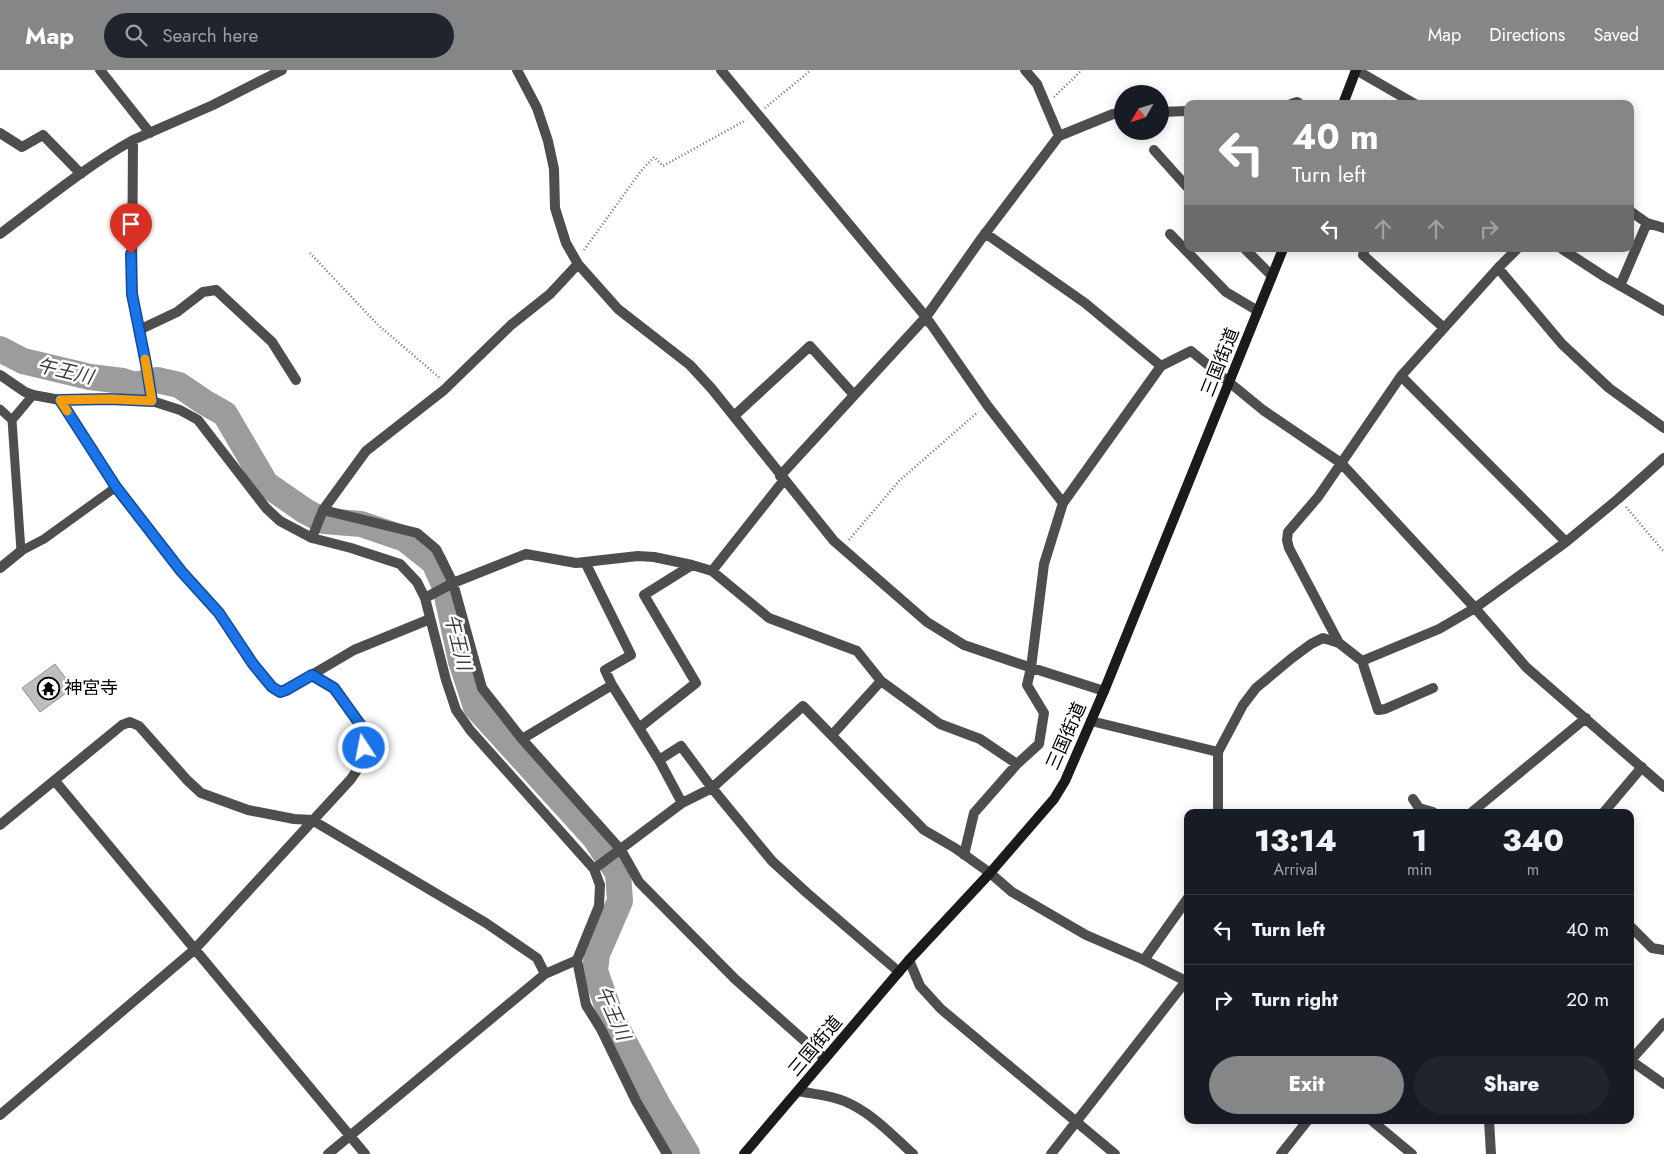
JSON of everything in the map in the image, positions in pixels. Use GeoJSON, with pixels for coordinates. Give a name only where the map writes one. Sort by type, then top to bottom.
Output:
{"type":"FeatureCollection","features":[{"type":"Feature","properties":{"kind":"street"},"geometry":{"type":"LineString","coordinates":[[100,70],[150,132]]}},
{"type":"Feature","properties":{"kind":"street"},"geometry":{"type":"LineString","coordinates":[[0,234],[81,174],[133,140],[213,105],[282,70]]}},
{"type":"Feature","properties":{"kind":"street"},"geometry":{"type":"LineString","coordinates":[[518,70],[538,108],[554,169],[555,208],[566,243],[577,263],[618,309],[690,365],[712,389],[834,541],[928,622],[964,645],[1104,691]]}},
{"type":"Feature","properties":{"kind":"street"},"geometry":{"type":"LineString","coordinates":[[721,70],[926,317],[987,405],[1063,503]]}},
{"type":"Feature","properties":{"kind":"street"},"geometry":{"type":"LineString","coordinates":[[1025,70],[1037,84],[1059,136]]}},
{"type":"Feature","properties":{"kind":"street"},"geometry":{"type":"LineString","coordinates":[[1345,100],[1356,70],[1408,100]]}},
{"type":"Feature","properties":{"kind":"street"},"geometry":{"type":"LineString","coordinates":[[1169,112],[1184,111]]}},
{"type":"Feature","properties":{"kind":"street"},"geometry":{"type":"LineString","coordinates":[[712,571],[782,478],[854,395],[926,317],[985,233],[1059,136],[1114,114]]}},
{"type":"Feature","properties":{"kind":"street"},"geometry":{"type":"LineString","coordinates":[[0,133],[22,147],[43,135],[81,174]]}},
{"type":"Feature","properties":{"kind":"street"},"geometry":{"type":"LineString","coordinates":[[133,140],[132,294],[151,397]]}},
{"type":"Feature","properties":{"kind":"street"},"geometry":{"type":"LineString","coordinates":[[1154,150],[1184,184]]}},
{"type":"Feature","properties":{"kind":"street"},"geometry":{"type":"LineString","coordinates":[[1634,214],[1647,223],[1664,228]]}},
{"type":"Feature","properties":{"kind":"street"},"geometry":{"type":"LineString","coordinates":[[1620,286],[1647,223]]}},
{"type":"Feature","properties":{"kind":"street"},"geometry":{"type":"LineString","coordinates":[[985,233],[1085,302],[1161,366]]}},
{"type":"Feature","properties":{"kind":"street"},"geometry":{"type":"LineString","coordinates":[[1170,234],[1184,248]]}},
{"type":"Feature","properties":{"kind":"street"},"geometry":{"type":"LineString","coordinates":[[1187,252],[1226,292],[1258,312]]}},
{"type":"Feature","properties":{"kind":"street"},"geometry":{"type":"LineString","coordinates":[[1248,252],[1272,276]]}},
{"type":"Feature","properties":{"kind":"street","name":"三国街道"},"geometry":{"type":"LineString","coordinates":[[744,1154],[909,960],[990,873],[1054,799],[1065,781],[1104,691],[1282,252]]}},
{"type":"Feature","properties":{"kind":"street"},"geometry":{"type":"LineString","coordinates":[[1364,252],[1362,255],[1444,328]]}},
{"type":"Feature","properties":{"kind":"street"},"geometry":{"type":"LineString","coordinates":[[1339,643],[1289,548],[1286,540],[1288,532],[1318,497],[1401,376],[1513,252]]}},
{"type":"Feature","properties":{"kind":"street"},"geometry":{"type":"LineString","coordinates":[[1567,252],[1664,311]]}},
{"type":"Feature","properties":{"kind":"street"},"geometry":{"type":"LineString","coordinates":[[312,535],[324,510],[366,451],[449,385],[511,325],[550,294],[577,263]]}},
{"type":"Feature","properties":{"kind":"street"},"geometry":{"type":"LineString","coordinates":[[1498,268],[1562,344],[1609,388],[1664,428]]}},
{"type":"Feature","properties":{"kind":"street"},"geometry":{"type":"LineString","coordinates":[[139,330],[176,312],[203,292],[216,290],[272,342],[296,380]]}},
{"type":"Feature","properties":{"kind":"street"},"geometry":{"type":"LineString","coordinates":[[734,416],[810,346],[854,395]]}},
{"type":"Feature","properties":{"kind":"street"},"geometry":{"type":"LineString","coordinates":[[964,855],[974,813],[1017,764],[1039,744],[1044,713],[1027,685],[1031,668],[1044,564],[1063,503],[1161,366],[1191,351],[1263,410],[1341,463],[1475,608],[1526,667],[1664,787]]}},
{"type":"Feature","properties":{"kind":"street"},"geometry":{"type":"LineString","coordinates":[[0,375],[25,392],[33,395],[60,400],[151,397],[180,410],[198,420],[234,464],[266,508],[280,521],[312,535],[400,564],[417,582],[428,596],[430,619],[456,710],[470,730],[596,867],[600,885],[599,906],[577,960],[586,1005],[601,1029],[636,1101],[667,1154]]}},
{"type":"Feature","properties":{"kind":"street"},"geometry":{"type":"LineString","coordinates":[[1401,376],[1566,542]]}},
{"type":"Feature","properties":{"kind":"street"},"geometry":{"type":"LineString","coordinates":[[60,400],[116,487],[181,571],[219,613],[253,664],[272,687],[280,692],[354,650],[430,619]]}},
{"type":"Feature","properties":{"kind":"street"},"geometry":{"type":"LineString","coordinates":[[1362,661],[1439,629],[1475,608],[1566,542],[1664,458]]}},
{"type":"Feature","properties":{"kind":"street"},"geometry":{"type":"LineString","coordinates":[[324,510],[417,534],[436,549],[454,583],[482,688],[522,739],[621,850],[639,882],[735,979],[825,1059]]}},
{"type":"Feature","properties":{"kind":"street"},"geometry":{"type":"LineString","coordinates":[[0,568],[21,551]]}},
{"type":"Feature","properties":{"kind":"street"},"geometry":{"type":"LineString","coordinates":[[428,596],[454,583],[526,554],[576,563],[638,556],[654,557],[692,565],[712,571],[768,618],[857,651],[881,681],[940,724],[980,739],[1017,764]]}},
{"type":"Feature","properties":{"kind":"street"},"geometry":{"type":"LineString","coordinates":[[584,562],[631,655],[605,670],[612,685],[659,760],[682,803]]}},
{"type":"Feature","properties":{"kind":"street"},"geometry":{"type":"LineString","coordinates":[[639,728],[696,682],[644,595],[692,565]]}},
{"type":"Feature","properties":{"kind":"street"},"geometry":{"type":"LineString","coordinates":[[1218,809],[1218,752],[1243,704],[1256,688],[1311,644],[1323,638],[1339,643],[1362,661],[1378,710],[1385,709],[1433,688]]}},
{"type":"Feature","properties":{"kind":"street"},"geometry":{"type":"LineString","coordinates":[[0,1115],[194,950],[351,779],[361,764],[364,748],[362,727],[334,688],[312,675]]}},
{"type":"Feature","properties":{"kind":"street"},"geometry":{"type":"LineString","coordinates":[[832,735],[881,681]]}},
{"type":"Feature","properties":{"kind":"street"},"geometry":{"type":"LineString","coordinates":[[522,739],[612,685]]}},
{"type":"Feature","properties":{"kind":"street"},"geometry":{"type":"LineString","coordinates":[[596,867],[682,803],[712,788],[804,706],[924,830],[990,873],[1012,892],[1086,935],[1144,960],[1184,980]]}},
{"type":"Feature","properties":{"kind":"street"},"geometry":{"type":"LineString","coordinates":[[1476,809],[1586,718]]}},
{"type":"Feature","properties":{"kind":"street"},"geometry":{"type":"LineString","coordinates":[[1091,721],[1218,752]]}},
{"type":"Feature","properties":{"kind":"street"},"geometry":{"type":"LineString","coordinates":[[0,825],[122,725],[130,722],[139,726],[186,780],[201,793],[248,810],[294,819],[312,820],[486,923],[537,958],[545,974]]}},
{"type":"Feature","properties":{"kind":"street"},"geometry":{"type":"LineString","coordinates":[[659,760],[682,746],[712,788],[772,861],[807,894],[899,972]]}},
{"type":"Feature","properties":{"kind":"street"},"geometry":{"type":"LineString","coordinates":[[1607,809],[1642,767]]}},
{"type":"Feature","properties":{"kind":"street"},"geometry":{"type":"LineString","coordinates":[[54,781],[366,1154]]}},
{"type":"Feature","properties":{"kind":"street"},"geometry":{"type":"LineString","coordinates":[[1413,799],[1419,808],[1422,809]]}},
{"type":"Feature","properties":{"kind":"street"},"geometry":{"type":"LineString","coordinates":[[1144,960],[1184,904]]}},
{"type":"Feature","properties":{"kind":"street"},"geometry":{"type":"LineString","coordinates":[[1634,930],[1652,948],[1664,950]]}},
{"type":"Feature","properties":{"kind":"street"},"geometry":{"type":"LineString","coordinates":[[328,1154],[545,974],[577,960]]}},
{"type":"Feature","properties":{"kind":"street"},"geometry":{"type":"LineString","coordinates":[[909,960],[920,986],[941,1010],[1115,1154]]}},
{"type":"Feature","properties":{"kind":"street"},"geometry":{"type":"LineString","coordinates":[[1051,1154],[1184,986]]}},
{"type":"Feature","properties":{"kind":"street"},"geometry":{"type":"LineString","coordinates":[[1634,1057],[1664,1023]]}},
{"type":"Feature","properties":{"kind":"street"},"geometry":{"type":"LineString","coordinates":[[1634,1062],[1664,1084]]}},
{"type":"Feature","properties":{"kind":"street"},"geometry":{"type":"LineString","coordinates":[[798,1092],[830,1096],[864,1111],[913,1154]]}},
{"type":"Feature","properties":{"kind":"street"},"geometry":{"type":"LineString","coordinates":[[1281,1154],[1305,1124]]}},
{"type":"Feature","properties":{"kind":"street"},"geometry":{"type":"LineString","coordinates":[[1376,1124],[1412,1154]]}},
{"type":"Feature","properties":{"kind":"street"},"geometry":{"type":"LineString","coordinates":[[1489,1124],[1492,1154]]}},
{"type":"Feature","properties":{"kind":"lane"},"geometry":{"type":"LineString","coordinates":[[12,420],[33,395]]}},
{"type":"Feature","properties":{"kind":"lane"},"geometry":{"type":"LineString","coordinates":[[0,409],[12,420],[21,551],[44,538],[116,487]]}},
{"type":"Feature","properties":{"kind":"path"},"geometry":{"type":"LineString","coordinates":[[577,263],[641,171],[654,157],[663,166],[758,114],[811,70]]}},
{"type":"Feature","properties":{"kind":"path"},"geometry":{"type":"LineString","coordinates":[[1046,105],[1082,70]]}},
{"type":"Feature","properties":{"kind":"path"},"geometry":{"type":"LineString","coordinates":[[310,253],[378,325],[449,385]]}},
{"type":"Feature","properties":{"kind":"path"},"geometry":{"type":"LineString","coordinates":[[842,548],[899,481],[987,405]]}},
{"type":"Feature","properties":{"kind":"path"},"geometry":{"type":"LineString","coordinates":[[1618,498],[1664,552]]}},
{"type":"Feature","properties":{"kind":"building","name":"神宮寺"},"geometry":{"type":"Polygon","coordinates":[[[55,664],[73,688],[40,712],[22,688],[55,664]]]}},
{"type":"Feature","properties":{"kind":"waterway","name":"午王川"},"geometry":{"type":"LineString","coordinates":[[0,349],[23,361],[90,377],[123,381],[135,385],[157,380],[179,385],[225,414],[266,484],[305,511],[324,521],[361,524],[405,539],[434,562],[445,587],[461,661],[476,707],[595,838],[618,873],[620,901],[597,954],[595,971],[612,1019],[659,1107],[687,1154]]}},
{"type":"Feature","properties":{"kind":"slow traffic"},"geometry":{"type":"LineString","coordinates":[[67,411],[60,400],[110,399],[152,401],[145,359]]}},
{"type":"Feature","properties":{"kind":"place","name":"神宮寺"},"geometry":{"type":"Point","coordinates":[48,688]}},
{"type":"Feature","properties":{"kind":"route"},"geometry":{"type":"LineString","coordinates":[[131,254],[132,294],[152,401],[110,399],[60,400],[116,487],[181,571],[219,613],[253,664],[272,687],[280,692],[312,675],[334,688],[362,727],[364,748]]}}]}
